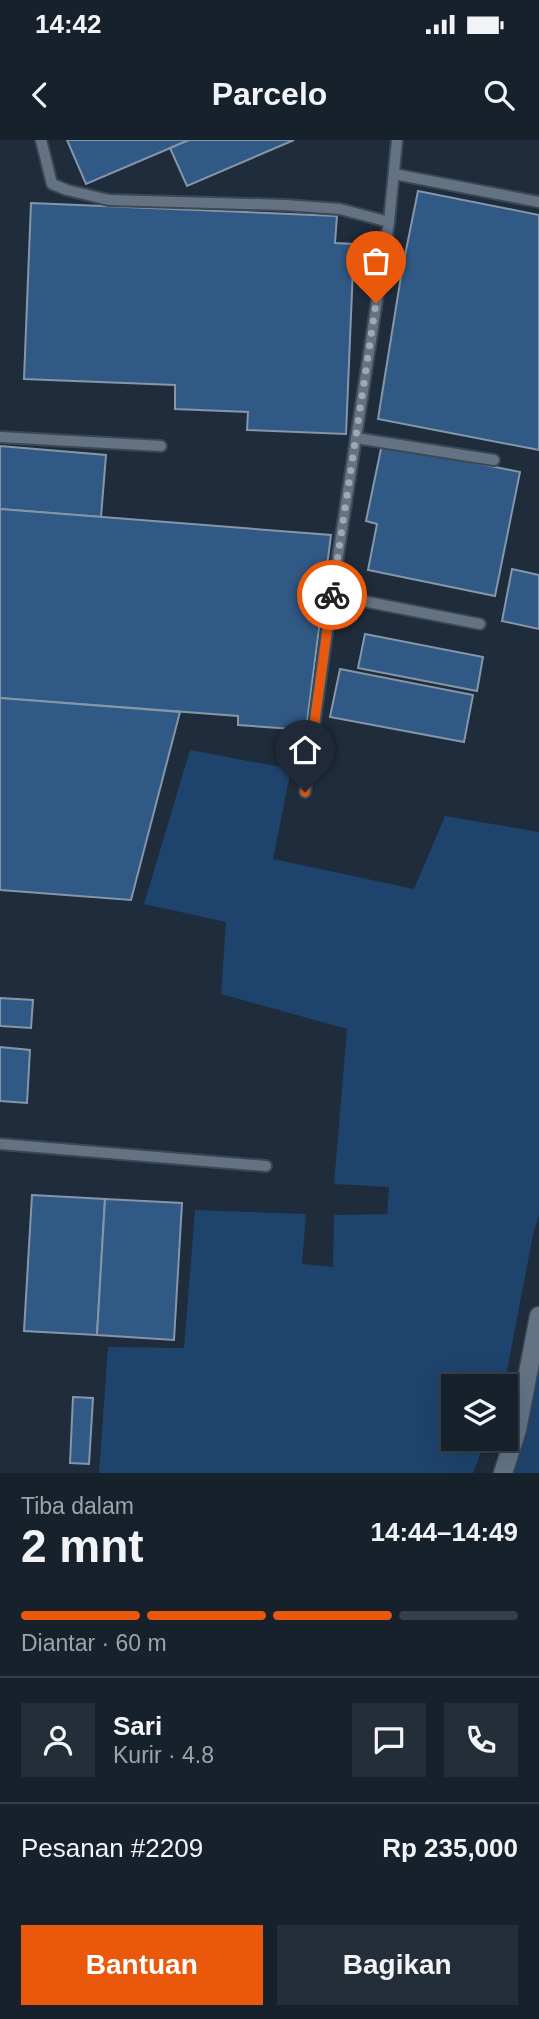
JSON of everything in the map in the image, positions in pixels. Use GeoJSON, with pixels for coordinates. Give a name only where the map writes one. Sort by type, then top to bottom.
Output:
{"type":"FeatureCollection","features":[{"type":"Feature","properties":{"kind":"street"},"geometry":{"type":"LineString","coordinates":[[503,1473],[517,1430],[539,1316]]}},
{"type":"Feature","properties":{"kind":"lane"},"geometry":{"type":"LineString","coordinates":[[41,140],[52,184],[109,200],[340,209],[389,222]]}},
{"type":"Feature","properties":{"kind":"lane"},"geometry":{"type":"LineString","coordinates":[[305,792],[389,222],[397,140]]}},
{"type":"Feature","properties":{"kind":"lane"},"geometry":{"type":"LineString","coordinates":[[394,174],[539,202]]}},
{"type":"Feature","properties":{"kind":"lane"},"geometry":{"type":"LineString","coordinates":[[0,437],[161,446]]}},
{"type":"Feature","properties":{"kind":"lane"},"geometry":{"type":"LineString","coordinates":[[356,438],[494,460]]}},
{"type":"Feature","properties":{"kind":"lane"},"geometry":{"type":"LineString","coordinates":[[332,595],[480,624]]}},
{"type":"Feature","properties":{"kind":"lane"},"geometry":{"type":"LineString","coordinates":[[0,1144],[266,1166]]}},
{"type":"Feature","properties":{"kind":"shaded area"},"geometry":{"type":"Polygon","coordinates":[[[190,750],[291,769],[273,859],[414,889],[445,816],[539,832],[539,1215],[506,1374],[441,1374],[441,1451],[481,1451],[473,1473],[99,1473],[108,1347],[184,1348],[195,1210],[306,1214],[302,1264],[333,1267],[334,1215],[387,1214],[389,1187],[334,1184],[347,1029],[221,994],[226,922],[144,904],[190,750]]]}},
{"type":"Feature","properties":{"kind":"shaded area"},"geometry":{"type":"Polygon","coordinates":[[[529,1370],[539,1373],[539,1473],[503,1473],[509,1451],[518,1451],[518,1414],[529,1370]]]}},
{"type":"Feature","properties":{"kind":"building"},"geometry":{"type":"Polygon","coordinates":[[[67,140],[189,140],[86,184],[67,140]]]}},
{"type":"Feature","properties":{"kind":"building"},"geometry":{"type":"Polygon","coordinates":[[[189,140],[294,140],[187,186],[170,148],[189,140]]]}},
{"type":"Feature","properties":{"kind":"building"},"geometry":{"type":"Polygon","coordinates":[[[418,191],[539,215],[539,450],[378,419],[402,270],[418,191]]]}},
{"type":"Feature","properties":{"kind":"building"},"geometry":{"type":"Polygon","coordinates":[[[31,203],[337,216],[335,243],[354,244],[346,434],[247,430],[248,412],[175,409],[175,385],[24,379],[31,203]]]}},
{"type":"Feature","properties":{"kind":"building"},"geometry":{"type":"Polygon","coordinates":[[[382,444],[520,472],[495,596],[368,570],[377,524],[366,521],[382,444]]]}},
{"type":"Feature","properties":{"kind":"building"},"geometry":{"type":"Polygon","coordinates":[[[0,446],[106,455],[101,517],[0,509],[0,446]]]}},
{"type":"Feature","properties":{"kind":"building"},"geometry":{"type":"Polygon","coordinates":[[[0,509],[331,535],[306,730],[238,725],[238,716],[0,698],[0,509]]]}},
{"type":"Feature","properties":{"kind":"building"},"geometry":{"type":"Polygon","coordinates":[[[512,569],[539,575],[539,629],[502,621],[512,569]]]}},
{"type":"Feature","properties":{"kind":"building"},"geometry":{"type":"Polygon","coordinates":[[[365,634],[483,657],[477,691],[358,668],[365,634]]]}},
{"type":"Feature","properties":{"kind":"building"},"geometry":{"type":"Polygon","coordinates":[[[340,669],[473,695],[464,742],[330,717],[340,669]]]}},
{"type":"Feature","properties":{"kind":"building"},"geometry":{"type":"Polygon","coordinates":[[[0,698],[180,712],[131,900],[0,890],[0,698]]]}},
{"type":"Feature","properties":{"kind":"building"},"geometry":{"type":"Polygon","coordinates":[[[0,998],[33,1000],[31,1028],[0,1026],[0,998]]]}},
{"type":"Feature","properties":{"kind":"building"},"geometry":{"type":"Polygon","coordinates":[[[0,1047],[30,1050],[27,1103],[0,1101],[0,1047]]]}},
{"type":"Feature","properties":{"kind":"building"},"geometry":{"type":"Polygon","coordinates":[[[32,1195],[105,1199],[97,1335],[24,1331],[32,1195]]]}},
{"type":"Feature","properties":{"kind":"building"},"geometry":{"type":"Polygon","coordinates":[[[105,1199],[182,1203],[174,1340],[97,1335],[105,1199]]]}},
{"type":"Feature","properties":{"kind":"building"},"geometry":{"type":"Polygon","coordinates":[[[73,1397],[93,1398],[89,1464],[70,1463],[73,1397]]]}},
{"type":"Feature","properties":{"kind":"way so far"},"geometry":{"type":"LineString","coordinates":[[332,595],[376,303]]}},
{"type":"Feature","properties":{"kind":"route"},"geometry":{"type":"LineString","coordinates":[[305,792],[332,595]]}}]}
